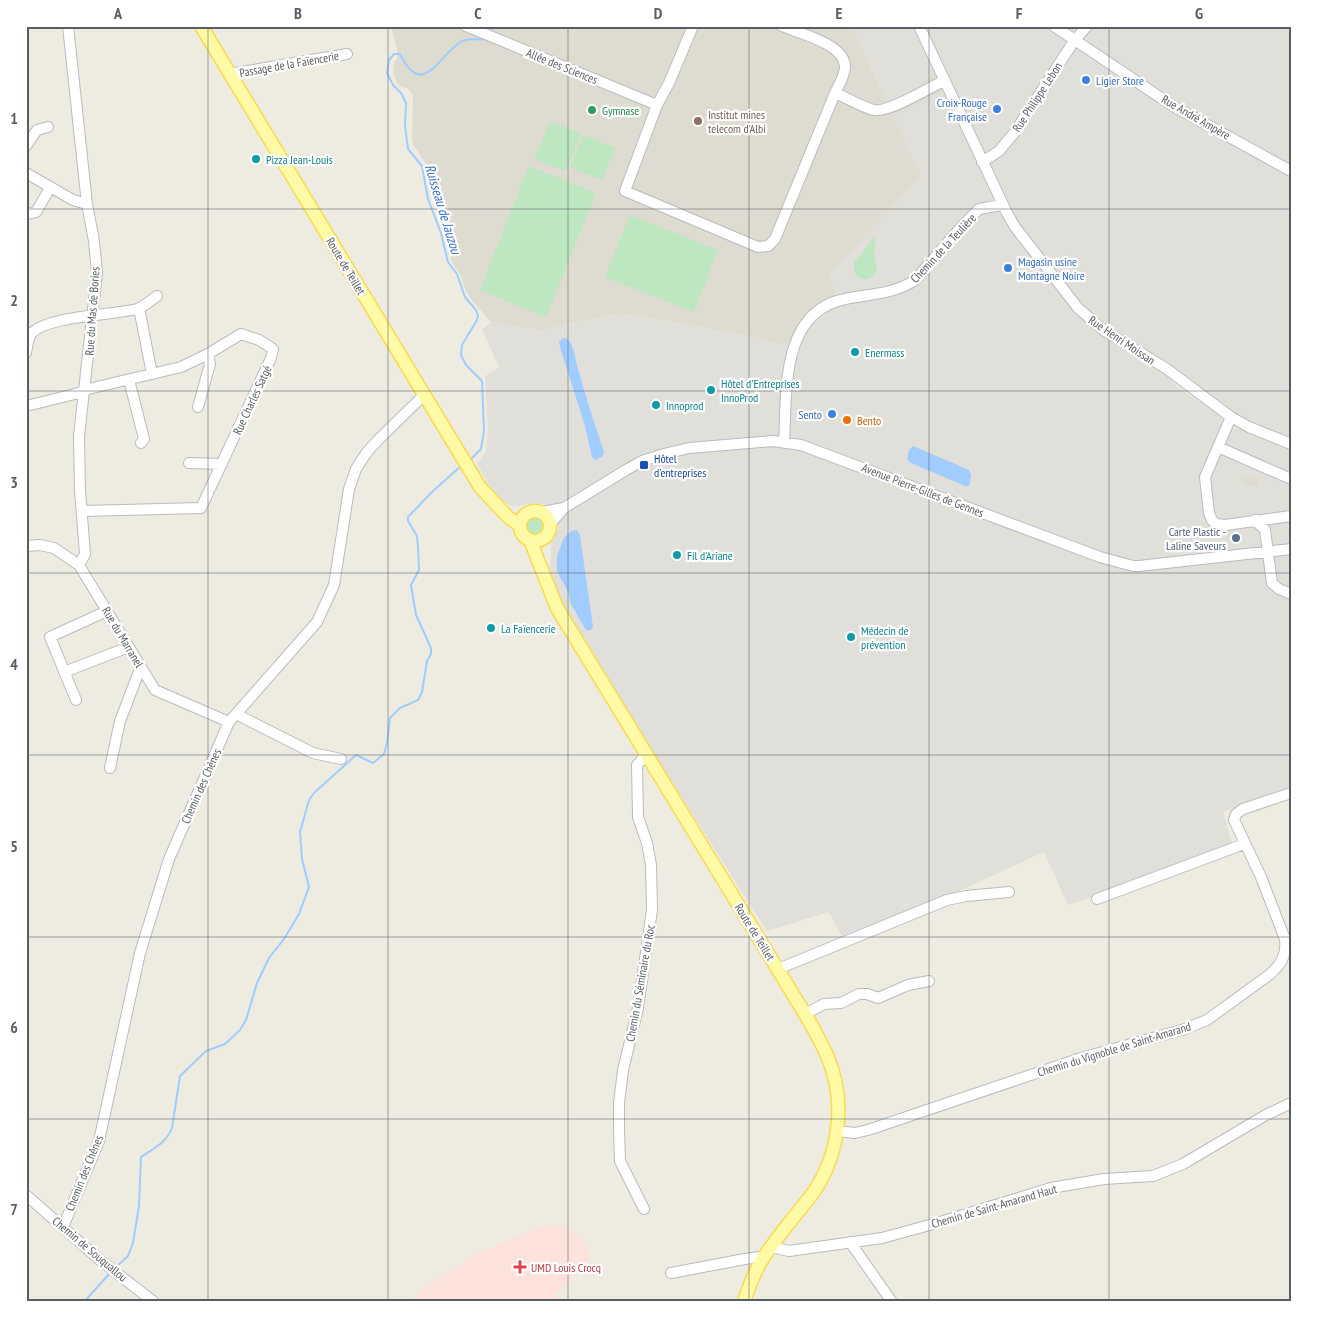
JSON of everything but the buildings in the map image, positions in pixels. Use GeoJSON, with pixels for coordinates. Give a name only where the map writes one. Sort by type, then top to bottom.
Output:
{"type":"FeatureCollection","features":[{"type":"Feature","properties":{"kind":"main road","name":"Route de Teillet"},"geometry":{"type":"LineString","coordinates":[[201,26],[480,487],[508,517],[520,525]]}},
{"type":"Feature","properties":{"kind":"main road","name":"Route de Teillet"},"geometry":{"type":"LineString","coordinates":[[494,502],[512,511],[527,512]]}},
{"type":"Feature","properties":{"kind":"main road"},"geometry":{"type":"LineString","coordinates":[[534,510],[542,512],[546,515],[550,524],[549,532],[544,538],[530,540],[521,533],[520,520],[527,512],[534,510]]}},
{"type":"Feature","properties":{"kind":"main road","name":"Route de Teillet"},"geometry":{"type":"LineString","coordinates":[[542,575],[541,551],[544,538]]}},
{"type":"Feature","properties":{"kind":"main road","name":"Route de Teillet"},"geometry":{"type":"LineString","coordinates":[[530,540],[556,608],[805,1014],[828,1058],[836,1083],[837,1131],[821,1179],[814,1192],[763,1258],[750,1283],[744,1302]]}},
{"type":"Feature","properties":{"kind":"street","name":"Rue du Mas de Bories"},"geometry":{"type":"LineString","coordinates":[[68,26],[87,204],[94,241],[96,273],[79,436],[80,490],[85,554],[79,565]]}},
{"type":"Feature","properties":{"kind":"street","name":"Allée des Sciences"},"geometry":{"type":"LineString","coordinates":[[466,26],[657,105]]}},
{"type":"Feature","properties":{"kind":"street"},"geometry":{"type":"LineString","coordinates":[[693,26],[669,83],[657,105],[625,191],[758,247],[768,246],[775,239],[845,69],[844,58],[835,48],[782,26]]}},
{"type":"Feature","properties":{"kind":"street","name":"Rue Henri Moissan"},"geometry":{"type":"LineString","coordinates":[[919,26],[1002,204],[1015,227],[1086,316],[1102,329],[1167,369],[1231,417],[1249,427],[1291,444]]}},
{"type":"Feature","properties":{"kind":"street","name":"Rue André Ampère"},"geometry":{"type":"LineString","coordinates":[[1054,26],[1173,106],[1291,171]]}},
{"type":"Feature","properties":{"kind":"street","name":"Rue Philippe Lebon"},"geometry":{"type":"LineString","coordinates":[[982,162],[999,151],[1014,133],[1074,41],[1087,26]]}},
{"type":"Feature","properties":{"kind":"street","name":"Passage de la Faïencerie"},"geometry":{"type":"LineString","coordinates":[[230,74],[347,54]]}},
{"type":"Feature","properties":{"kind":"street"},"geometry":{"type":"LineString","coordinates":[[835,93],[874,110],[882,110],[894,106],[945,80]]}},
{"type":"Feature","properties":{"kind":"street"},"geometry":{"type":"LineString","coordinates":[[26,146],[37,130],[48,127]]}},
{"type":"Feature","properties":{"kind":"street"},"geometry":{"type":"LineString","coordinates":[[26,173],[73,200],[87,204]]}},
{"type":"Feature","properties":{"kind":"street"},"geometry":{"type":"LineString","coordinates":[[26,214],[36,212],[50,188]]}},
{"type":"Feature","properties":{"kind":"street","name":"Chemin de la Teulière"},"geometry":{"type":"LineString","coordinates":[[784,442],[789,366],[795,342],[803,327],[811,318],[827,305],[842,299],[895,290],[906,286],[915,280],[979,210],[1002,204]]}},
{"type":"Feature","properties":{"kind":"street"},"geometry":{"type":"LineString","coordinates":[[26,353],[30,335],[37,329],[80,316],[139,308],[157,296]]}},
{"type":"Feature","properties":{"kind":"street"},"geometry":{"type":"LineString","coordinates":[[139,308],[152,374]]}},
{"type":"Feature","properties":{"kind":"street","name":"Rue Charles Satgé"},"geometry":{"type":"LineString","coordinates":[[26,406],[181,367],[208,354],[241,334],[259,340],[273,349],[271,358],[201,508],[82,511]]}},
{"type":"Feature","properties":{"kind":"street"},"geometry":{"type":"LineString","coordinates":[[198,407],[210,364],[208,354]]}},
{"type":"Feature","properties":{"kind":"street"},"geometry":{"type":"LineString","coordinates":[[129,380],[144,439],[140,443]]}},
{"type":"Feature","properties":{"kind":"street","name":"Chemin des Chênes"},"geometry":{"type":"LineString","coordinates":[[62,1227],[99,1141],[140,953],[169,859],[229,722],[317,622],[334,586],[349,489],[356,469],[367,452],[378,440],[424,395]]}},
{"type":"Feature","properties":{"kind":"street"},"geometry":{"type":"LineString","coordinates":[[1231,417],[1205,477],[1212,520],[1216,524],[1225,525],[1291,516]]}},
{"type":"Feature","properties":{"kind":"street","name":"Avenue Pierre-Gilles de Gennes"},"geometry":{"type":"LineString","coordinates":[[550,524],[564,508],[626,470],[664,454],[699,447],[784,442],[801,445],[831,455],[1100,557],[1133,566],[1291,549]]}},
{"type":"Feature","properties":{"kind":"street"},"geometry":{"type":"LineString","coordinates":[[1218,447],[1291,479]]}},
{"type":"Feature","properties":{"kind":"street"},"geometry":{"type":"LineString","coordinates":[[189,462],[222,464]]}},
{"type":"Feature","properties":{"kind":"street","name":"Avenue Pierre-Gilles de Gennes"},"geometry":{"type":"LineString","coordinates":[[542,512],[564,508]]}},
{"type":"Feature","properties":{"kind":"street"},"geometry":{"type":"LineString","coordinates":[[1265,530],[1274,517]]}},
{"type":"Feature","properties":{"kind":"street"},"geometry":{"type":"LineString","coordinates":[[1255,520],[1265,530],[1272,583],[1278,589],[1291,594]]}},
{"type":"Feature","properties":{"kind":"street","name":"Rue du Marranel"},"geometry":{"type":"LineString","coordinates":[[26,546],[40,545],[54,548],[79,565],[156,690],[229,722]]}},
{"type":"Feature","properties":{"kind":"street"},"geometry":{"type":"LineString","coordinates":[[76,700],[50,637],[107,610]]}},
{"type":"Feature","properties":{"kind":"street"},"geometry":{"type":"LineString","coordinates":[[64,672],[129,647]]}},
{"type":"Feature","properties":{"kind":"street"},"geometry":{"type":"LineString","coordinates":[[110,768],[120,721],[138,674],[143,670]]}},
{"type":"Feature","properties":{"kind":"street"},"geometry":{"type":"LineString","coordinates":[[236,714],[313,753],[341,760]]}},
{"type":"Feature","properties":{"kind":"street","name":"Chemin du Séminaire du Roc"},"geometry":{"type":"LineString","coordinates":[[644,1209],[620,1161],[619,1103],[623,1070],[638,1008],[652,910],[651,865],[647,844],[638,817],[637,765],[646,755]]}},
{"type":"Feature","properties":{"kind":"street","name":"Chemin du Vignoble de Saint-Amarand"},"geometry":{"type":"LineString","coordinates":[[837,1131],[855,1133],[868,1130],[1081,1058],[1185,1029],[1207,1020],[1277,968],[1284,958],[1285,939],[1261,877],[1234,820],[1236,814],[1243,809],[1291,793]]}},
{"type":"Feature","properties":{"kind":"street"},"geometry":{"type":"LineString","coordinates":[[1097,899],[1244,844]]}},
{"type":"Feature","properties":{"kind":"street"},"geometry":{"type":"LineString","coordinates":[[778,969],[947,900],[966,896],[1010,892]]}},
{"type":"Feature","properties":{"kind":"street"},"geometry":{"type":"LineString","coordinates":[[805,1014],[824,1004],[841,1003],[859,994],[867,994],[878,998],[908,985],[929,981]]}},
{"type":"Feature","properties":{"kind":"street","name":"Chemin de Saint-Amarand Haut"},"geometry":{"type":"LineString","coordinates":[[771,1247],[789,1251],[882,1238],[938,1224],[1051,1188],[1104,1180],[1153,1176],[1182,1164],[1264,1116],[1291,1103]]}},
{"type":"Feature","properties":{"kind":"street","name":"Chemin de Souquallou"},"geometry":{"type":"LineString","coordinates":[[26,1195],[100,1260],[154,1302]]}},
{"type":"Feature","properties":{"kind":"street"},"geometry":{"type":"LineString","coordinates":[[850,1242],[892,1302]]}},
{"type":"Feature","properties":{"kind":"street"},"geometry":{"type":"LineString","coordinates":[[671,1273],[745,1259],[763,1258]]}},
{"type":"Feature","properties":{"kind":"shaded area"},"geometry":{"type":"Polygon","coordinates":[[[391,26],[852,26],[886,101],[898,99],[928,79],[933,73],[934,67],[945,90],[893,116],[921,176],[830,273],[836,298],[805,320],[796,330],[787,347],[751,336],[623,313],[562,325],[559,323],[543,331],[491,322],[466,291],[460,274],[451,260],[445,230],[434,205],[427,166],[412,142],[413,95],[407,88],[399,86],[395,79],[393,70],[394,62],[397,59],[397,49],[391,26]]]}},
{"type":"Feature","properties":{"kind":"shaded area"},"geometry":{"type":"Polygon","coordinates":[[[852,26],[1291,26],[1291,441],[1246,423],[1089,323],[1103,336],[1168,375],[1176,386],[1221,416],[1223,422],[1235,429],[1239,427],[1291,450],[1291,786],[1223,812],[1232,844],[1168,872],[1068,905],[1044,852],[957,892],[842,936],[829,912],[767,931],[632,720],[579,634],[550,580],[551,542],[559,528],[544,504],[510,505],[500,499],[477,464],[486,452],[488,428],[485,376],[499,367],[482,330],[491,322],[543,331],[559,322],[562,325],[623,313],[751,336],[797,350],[804,335],[815,322],[829,311],[843,305],[881,297],[836,298],[830,273],[920,176],[852,26]]]}},
{"type":"Feature","properties":{"kind":"shaded area"},"geometry":{"type":"Polygon","coordinates":[[[1243,476],[1259,478],[1257,487],[1242,484],[1243,476]]]}},
{"type":"Feature","properties":{"kind":"shaded area","name":"UMD Louis Crocq"},"geometry":{"type":"Polygon","coordinates":[[[559,1224],[574,1231],[590,1252],[588,1261],[580,1272],[555,1294],[560,1302],[410,1302],[423,1288],[476,1254],[542,1226],[559,1224]]]}},
{"type":"Feature","properties":{"kind":"green space"},"geometry":{"type":"Polygon","coordinates":[[[550,121],[581,134],[566,171],[535,159],[550,121]]]}},
{"type":"Feature","properties":{"kind":"green space"},"geometry":{"type":"Polygon","coordinates":[[[583,135],[615,148],[602,180],[570,167],[583,135]]]}},
{"type":"Feature","properties":{"kind":"green space"},"geometry":{"type":"Polygon","coordinates":[[[529,166],[596,193],[546,317],[480,290],[529,166]]]}},
{"type":"Feature","properties":{"kind":"green space"},"geometry":{"type":"Polygon","coordinates":[[[630,215],[718,250],[694,312],[605,277],[630,215]]]}},
{"type":"Feature","properties":{"kind":"green space"},"geometry":{"type":"Polygon","coordinates":[[[874,237],[876,237],[874,252],[877,269],[870,278],[863,279],[854,272],[854,263],[874,237]]]}},
{"type":"Feature","properties":{"kind":"green space"},"geometry":{"type":"Polygon","coordinates":[[[535,516],[541,519],[544,525],[541,531],[535,534],[529,531],[526,525],[529,519],[535,516]]]}},
{"type":"Feature","properties":{"kind":"water"},"geometry":{"type":"Polygon","coordinates":[[[563,338],[568,339],[572,346],[604,452],[603,456],[596,460],[592,457],[585,426],[560,347],[559,342],[563,338]]]}},
{"type":"Feature","properties":{"kind":"water"},"geometry":{"type":"Polygon","coordinates":[[[913,446],[969,470],[971,476],[969,486],[911,463],[907,459],[909,450],[913,446]]]}},
{"type":"Feature","properties":{"kind":"water"},"geometry":{"type":"Polygon","coordinates":[[[577,530],[580,536],[593,627],[591,630],[586,630],[571,604],[568,592],[557,571],[557,556],[564,538],[571,531],[577,530]]]}},
{"type":"Feature","properties":{"kind":"waterway","name":"Ruisseau de Jauzou"},"geometry":{"type":"LineString","coordinates":[[489,33],[494,26]]}},
{"type":"Feature","properties":{"kind":"waterway","name":"Ruisseau de Jauzou"},"geometry":{"type":"LineString","coordinates":[[471,459],[481,449],[484,431],[482,381],[466,365],[461,355],[462,345],[478,315],[465,297],[457,274],[448,262],[441,233],[428,199],[422,166],[408,149],[405,126],[406,103],[387,73],[389,60],[394,54],[400,54],[408,67],[416,74],[424,74],[431,70],[462,41],[485,39]]}},
{"type":"Feature","properties":{"kind":"waterway","name":"Ruisseau de Jauzou"},"geometry":{"type":"LineString","coordinates":[[115,1268],[128,1256],[133,1243],[139,1206],[141,1157],[163,1141],[172,1128],[180,1076],[206,1051],[225,1044],[240,1030],[246,1020],[257,983],[269,958],[284,939],[299,914],[309,887],[302,859],[300,832],[309,800],[314,793],[356,755],[373,763],[384,754],[390,718],[400,708],[418,700],[422,692],[431,648],[416,615],[411,585],[419,570],[418,547],[417,536],[408,521],[408,517],[461,466]]}},
{"type":"Feature","properties":{"kind":"waterway","name":"Ruisseau de Jauzou"},"geometry":{"type":"LineString","coordinates":[[84,1302],[111,1272]]}},
{"type":"Feature","properties":{"kind":"place","name":"Ligier Store"},"geometry":{"type":"Point","coordinates":[1086,80]}},
{"type":"Feature","properties":{"kind":"place","name":"Croix-Rouge Française"},"geometry":{"type":"Point","coordinates":[997,109]}},
{"type":"Feature","properties":{"kind":"place","name":"Gymnase"},"geometry":{"type":"Point","coordinates":[592,110]}},
{"type":"Feature","properties":{"kind":"place","name":"Institut mines telecom d'Albi"},"geometry":{"type":"Point","coordinates":[698,121]}},
{"type":"Feature","properties":{"kind":"place","name":"Pizza Jean-Louis"},"geometry":{"type":"Point","coordinates":[256,159]}},
{"type":"Feature","properties":{"kind":"place","name":"Magasin usine Montagne Noire"},"geometry":{"type":"Point","coordinates":[1008,268]}},
{"type":"Feature","properties":{"kind":"place","name":"Enermass"},"geometry":{"type":"Point","coordinates":[855,352]}},
{"type":"Feature","properties":{"kind":"place","name":"Hôtel d'Entreprises InnoProd"},"geometry":{"type":"Point","coordinates":[711,390]}},
{"type":"Feature","properties":{"kind":"place","name":"Innoprod"},"geometry":{"type":"Point","coordinates":[656,405]}},
{"type":"Feature","properties":{"kind":"place","name":"Sento"},"geometry":{"type":"Point","coordinates":[832,414]}},
{"type":"Feature","properties":{"kind":"place","name":"Bento"},"geometry":{"type":"Point","coordinates":[847,420]}},
{"type":"Feature","properties":{"kind":"place","name":"Hôtel d'entreprises"},"geometry":{"type":"Point","coordinates":[644,465]}},
{"type":"Feature","properties":{"kind":"place","name":"Carte Plastic - Laline Saveurs"},"geometry":{"type":"Point","coordinates":[1236,538]}},
{"type":"Feature","properties":{"kind":"place","name":"Fil d'Ariane"},"geometry":{"type":"Point","coordinates":[677,555]}},
{"type":"Feature","properties":{"kind":"place","name":"La Faïencerie"},"geometry":{"type":"Point","coordinates":[491,628]}},
{"type":"Feature","properties":{"kind":"place","name":"Médecin de prévention"},"geometry":{"type":"Point","coordinates":[851,637]}},
{"type":"Feature","properties":{"kind":"place","name":"UMD Louis Crocq"},"geometry":{"type":"Point","coordinates":[520,1267]}}]}
